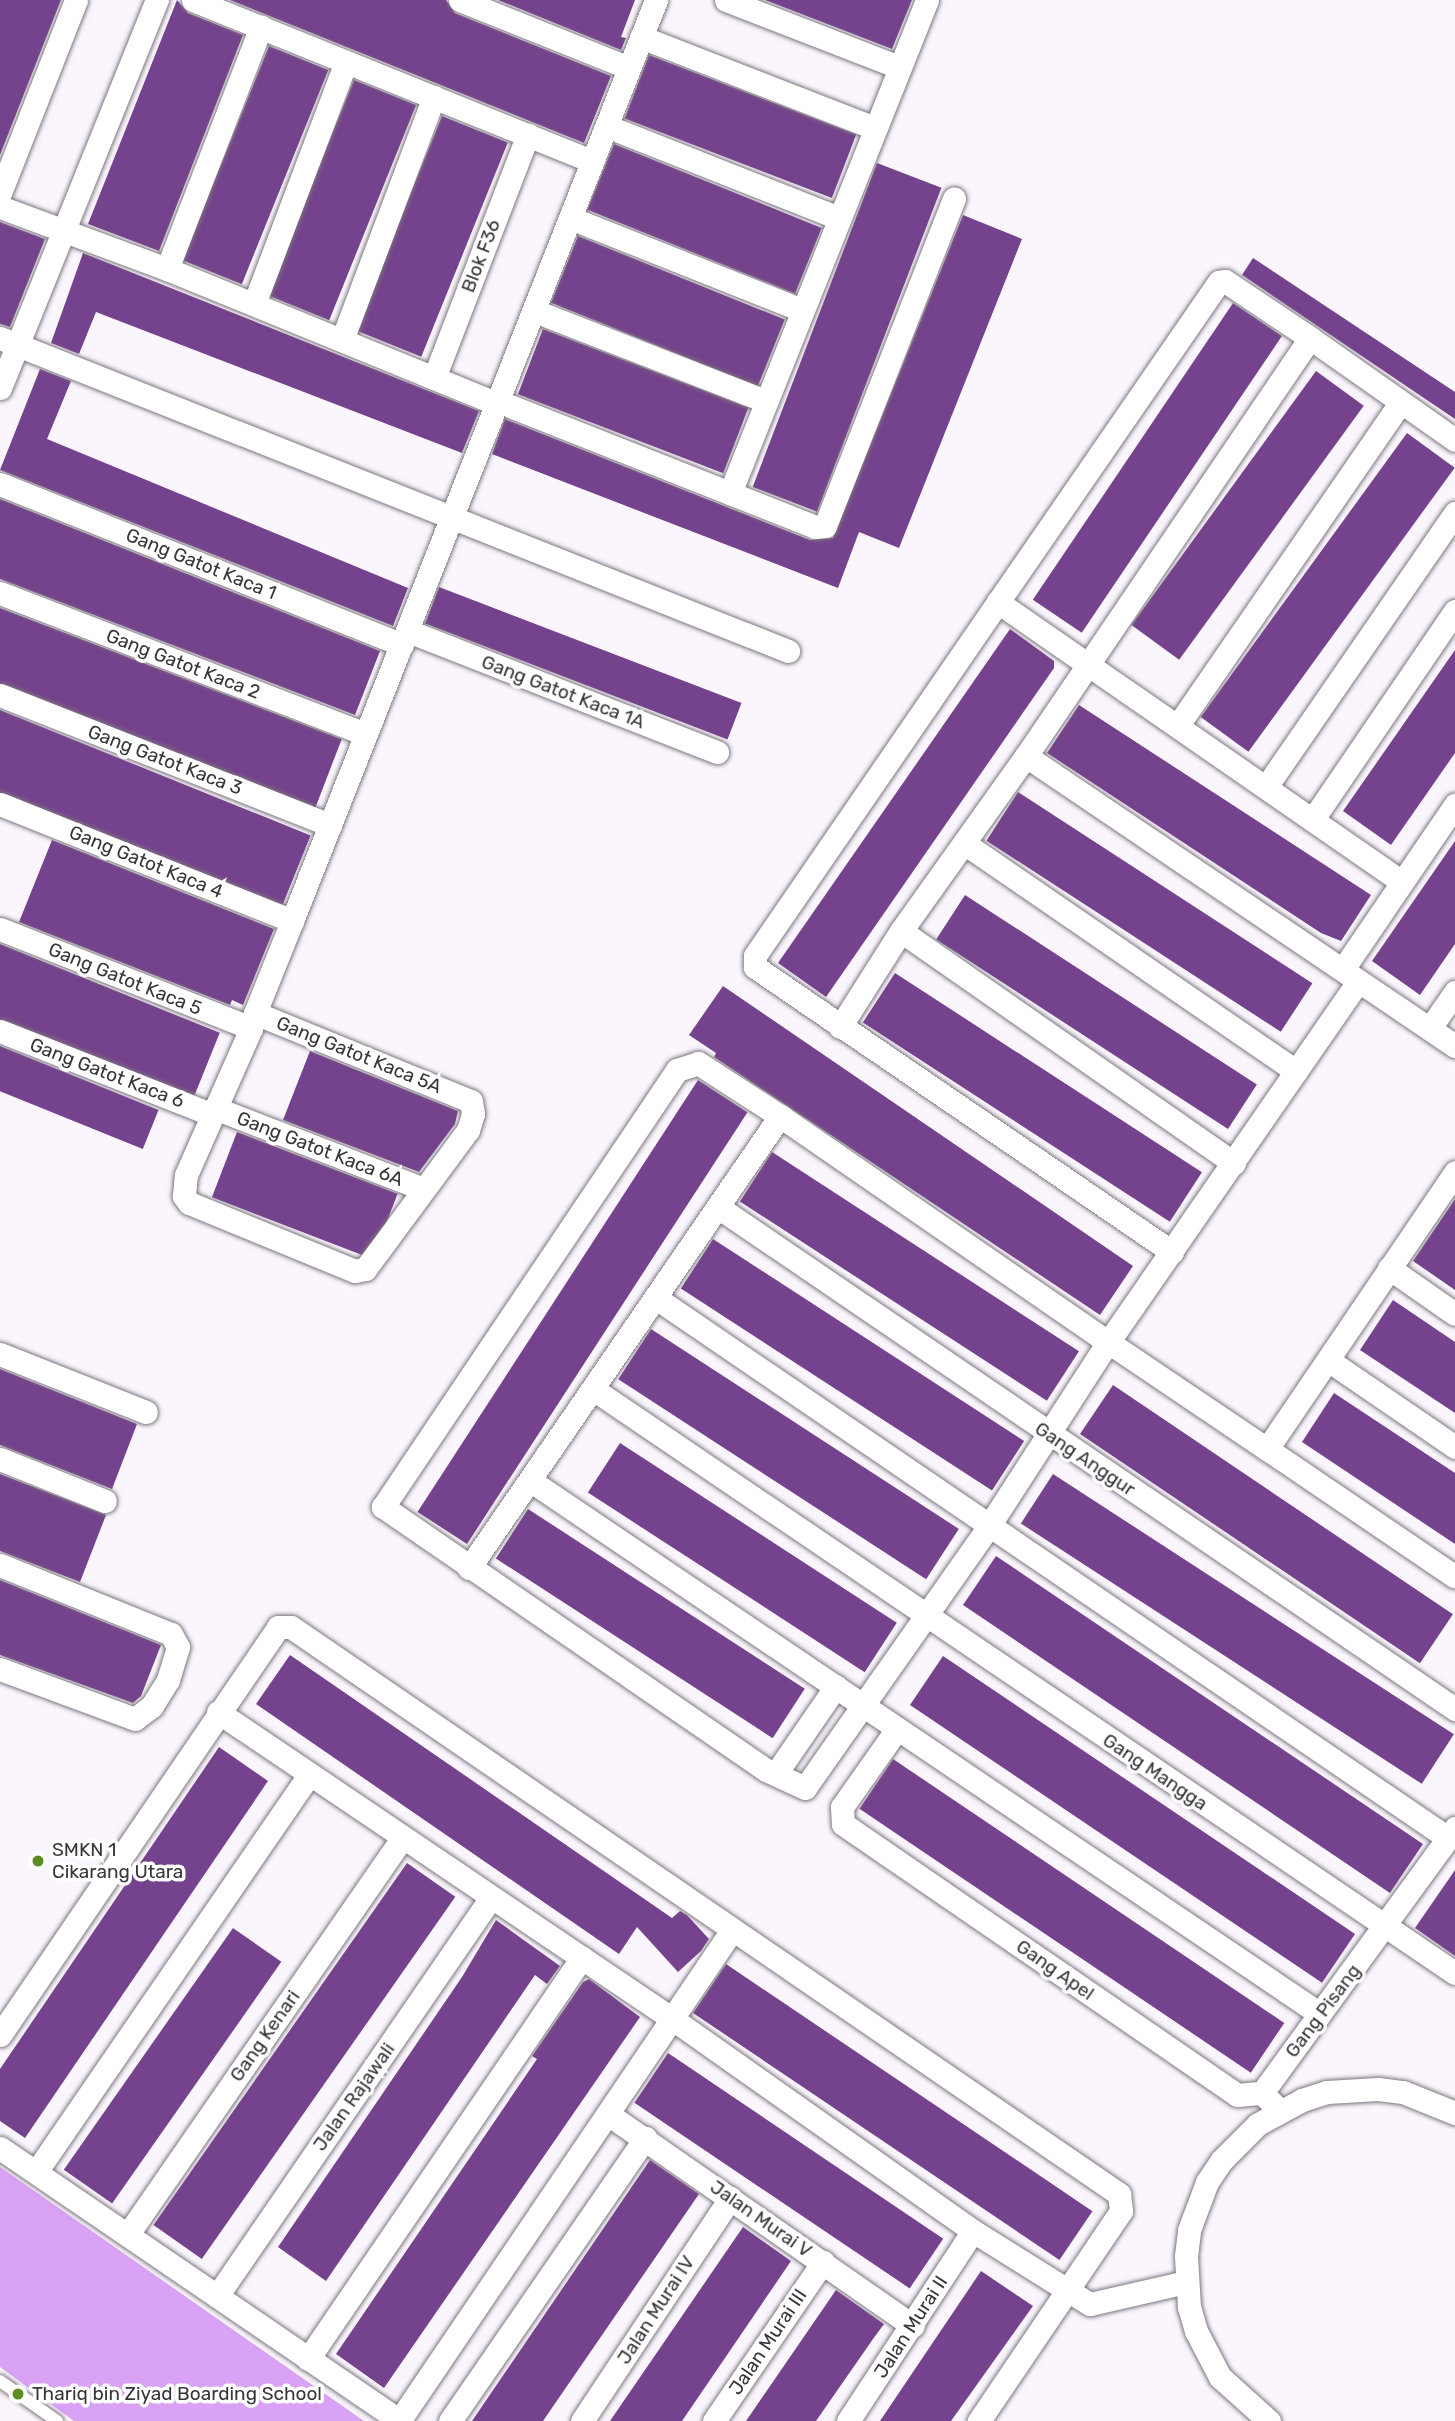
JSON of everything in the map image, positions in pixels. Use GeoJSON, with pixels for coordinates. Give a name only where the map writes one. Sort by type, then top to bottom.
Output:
{"type":"FeatureCollection","features":[{"type":"Feature","properties":{"kind":"street"},"geometry":{"type":"LineString","coordinates":[[0,193],[76,0]]}},
{"type":"Feature","properties":{"kind":"street"},"geometry":{"type":"LineString","coordinates":[[0,388],[8,341],[63,232],[157,0]]}},
{"type":"Feature","properties":{"kind":"street"},"geometry":{"type":"LineString","coordinates":[[193,0],[592,160]]}},
{"type":"Feature","properties":{"kind":"street"},"geometry":{"type":"LineString","coordinates":[[460,0],[629,68]]}},
{"type":"Feature","properties":{"kind":"street"},"geometry":{"type":"LineString","coordinates":[[423,1189],[372,1262],[355,1271],[189,1203],[184,1196],[186,1175],[253,1021],[365,734],[453,517],[503,404],[592,160],[656,0]]}},
{"type":"Feature","properties":{"kind":"street"},"geometry":{"type":"LineString","coordinates":[[726,0],[899,67]]}},
{"type":"Feature","properties":{"kind":"street"},"geometry":{"type":"LineString","coordinates":[[730,493],[927,0]]}},
{"type":"Feature","properties":{"kind":"street"},"geometry":{"type":"LineString","coordinates":[[167,269],[261,27]]}},
{"type":"Feature","properties":{"kind":"street"},"geometry":{"type":"LineString","coordinates":[[641,37],[874,128]]}},
{"type":"Feature","properties":{"kind":"street"},"geometry":{"type":"LineString","coordinates":[[254,304],[346,62]]}},
{"type":"Feature","properties":{"kind":"street"},"geometry":{"type":"LineString","coordinates":[[342,340],[434,97]]}},
{"type":"Feature","properties":{"kind":"street"},"geometry":{"type":"LineString","coordinates":[[619,131],[839,218]]}},
{"type":"Feature","properties":{"kind":"street","name":"Blok F36"},"geometry":{"type":"LineString","coordinates":[[435,378],[528,134]]}},
{"type":"Feature","properties":{"kind":"street"},"geometry":{"type":"LineString","coordinates":[[0,207],[167,269],[435,378],[816,527],[825,526],[954,199]]}},
{"type":"Feature","properties":{"kind":"street"},"geometry":{"type":"LineString","coordinates":[[583,223],[802,310]]}},
{"type":"Feature","properties":{"kind":"street"},"geometry":{"type":"LineString","coordinates":[[1172,1252],[761,972],[755,967],[755,956],[1213,284],[1225,281],[1455,440]]}},
{"type":"Feature","properties":{"kind":"street"},"geometry":{"type":"LineString","coordinates":[[545,316],[766,401]]}},
{"type":"Feature","properties":{"kind":"street"},"geometry":{"type":"LineString","coordinates":[[840,1027],[901,931],[1026,756],[1087,662],[1310,338]]}},
{"type":"Feature","properties":{"kind":"street"},"geometry":{"type":"LineString","coordinates":[[8,341],[788,651]]}},
{"type":"Feature","properties":{"kind":"street"},"geometry":{"type":"LineString","coordinates":[[1178,725],[1400,402]]}},
{"type":"Feature","properties":{"kind":"street","name":"Gang Gatot Kaca 1"},"geometry":{"type":"LineString","coordinates":[[0,484],[405,638]]}},
{"type":"Feature","properties":{"kind":"street"},"geometry":{"type":"LineString","coordinates":[[1266,787],[1455,513]]}},
{"type":"Feature","properties":{"kind":"street","name":"Gang Gatot Kaca 2"},"geometry":{"type":"LineString","coordinates":[[0,593],[365,734]]}},
{"type":"Feature","properties":{"kind":"street"},"geometry":{"type":"LineString","coordinates":[[998,602],[1402,882]]}},
{"type":"Feature","properties":{"kind":"street"},"geometry":{"type":"LineString","coordinates":[[1313,819],[1455,611]]}},
{"type":"Feature","properties":{"kind":"street","name":"Gang Gatot Kaca 1A"},"geometry":{"type":"LineString","coordinates":[[405,638],[717,752]]}},
{"type":"Feature","properties":{"kind":"street","name":"Gang Gatot Kaca 3"},"geometry":{"type":"LineString","coordinates":[[0,695],[330,825]]}},
{"type":"Feature","properties":{"kind":"street"},"geometry":{"type":"LineString","coordinates":[[1026,756],[1455,1046]]}},
{"type":"Feature","properties":{"kind":"street","name":"Gang Gatot Kaca 4"},"geometry":{"type":"LineString","coordinates":[[0,804],[292,921]]}},
{"type":"Feature","properties":{"kind":"street"},"geometry":{"type":"LineString","coordinates":[[1455,805],[1402,882],[1296,1071],[1108,1342],[989,1526],[812,1783],[798,1788],[777,1772],[766,1770],[387,1514],[384,1503],[677,1070],[698,1063],[780,1116],[1108,1342],[1455,1577]]}},
{"type":"Feature","properties":{"kind":"street"},"geometry":{"type":"LineString","coordinates":[[964,843],[1296,1071]]}},
{"type":"Feature","properties":{"kind":"street","name":"Gang Gatot Kaca 5"},"geometry":{"type":"LineString","coordinates":[[0,929],[253,1021]]}},
{"type":"Feature","properties":{"kind":"street"},"geometry":{"type":"LineString","coordinates":[[901,931],[1234,1163]]}},
{"type":"Feature","properties":{"kind":"street"},"geometry":{"type":"LineString","coordinates":[[1430,1028],[1455,992]]}},
{"type":"Feature","properties":{"kind":"street","name":"Gang Gatot Kaca 5A"},"geometry":{"type":"LineString","coordinates":[[253,1021],[463,1097],[473,1107],[468,1130],[423,1189]]}},
{"type":"Feature","properties":{"kind":"street","name":"Gang Gatot Kaca 6"},"geometry":{"type":"LineString","coordinates":[[0,1031],[215,1112]]}},
{"type":"Feature","properties":{"kind":"street","name":"Gang Gatot Kaca 6A"},"geometry":{"type":"LineString","coordinates":[[215,1112],[423,1189]]}},
{"type":"Feature","properties":{"kind":"street"},"geometry":{"type":"LineString","coordinates":[[469,1568],[780,1116]]}},
{"type":"Feature","properties":{"kind":"street"},"geometry":{"type":"LineString","coordinates":[[1267,1449],[1454,1176]]}},
{"type":"Feature","properties":{"kind":"street","name":"Gang Anggur"},"geometry":{"type":"LineString","coordinates":[[718,1206],[1455,1709]]}},
{"type":"Feature","properties":{"kind":"street"},"geometry":{"type":"LineString","coordinates":[[1389,1268],[1455,1314]]}},
{"type":"Feature","properties":{"kind":"street"},"geometry":{"type":"LineString","coordinates":[[656,1298],[989,1526],[1451,1833]]}},
{"type":"Feature","properties":{"kind":"street"},"geometry":{"type":"LineString","coordinates":[[0,1354],[146,1412]]}},
{"type":"Feature","properties":{"kind":"street"},"geometry":{"type":"LineString","coordinates":[[1328,1360],[1455,1447]]}},
{"type":"Feature","properties":{"kind":"street","name":"Gang Mangga"},"geometry":{"type":"LineString","coordinates":[[593,1389],[1384,1928]]}},
{"type":"Feature","properties":{"kind":"street"},"geometry":{"type":"LineString","coordinates":[[0,1459],[106,1501]]}},
{"type":"Feature","properties":{"kind":"street"},"geometry":{"type":"LineString","coordinates":[[531,1481],[1320,2014]]}},
{"type":"Feature","properties":{"kind":"street"},"geometry":{"type":"LineString","coordinates":[[0,1565],[171,1634],[178,1647],[168,1680],[152,1706],[135,1719],[0,1669]]}},
{"type":"Feature","properties":{"kind":"street"},"geometry":{"type":"LineString","coordinates":[[0,2035],[278,1627],[292,1627],[1119,2194],[1121,2211],[979,2421]]}},
{"type":"Feature","properties":{"kind":"street"},"geometry":{"type":"LineString","coordinates":[[777,1772],[836,1686]]}},
{"type":"Feature","properties":{"kind":"street"},"geometry":{"type":"LineString","coordinates":[[218,1712],[309,1776],[674,2020],[973,2231],[1067,2290],[1098,2304],[1186,2281]]}},
{"type":"Feature","properties":{"kind":"street","name":"Gang Apel"},"geometry":{"type":"LineString","coordinates":[[897,1729],[842,1807],[844,1824],[1237,2095],[1270,2101]]}},
{"type":"Feature","properties":{"kind":"street"},"geometry":{"type":"LineString","coordinates":[[36,2172],[309,1776]]}},
{"type":"Feature","properties":{"kind":"street","name":"Gang Pisang"},"geometry":{"type":"LineString","coordinates":[[1270,2101],[1320,2014],[1451,1833]]}},
{"type":"Feature","properties":{"kind":"street","name":"Gang Kenari"},"geometry":{"type":"LineString","coordinates":[[128,2234],[402,1838]]}},
{"type":"Feature","properties":{"kind":"street","name":"Jalan Rajawali"},"geometry":{"type":"LineString","coordinates":[[217,2296],[491,1898]]}},
{"type":"Feature","properties":{"kind":"street"},"geometry":{"type":"LineString","coordinates":[[1384,1928],[1455,1973]]}},
{"type":"Feature","properties":{"kind":"street"},"geometry":{"type":"LineString","coordinates":[[0,2148],[399,2421],[674,2020],[732,1930]]}},
{"type":"Feature","properties":{"kind":"street"},"geometry":{"type":"LineString","coordinates":[[308,2359],[582,1958]]}},
{"type":"Feature","properties":{"kind":"street"},"geometry":{"type":"LineString","coordinates":[[1269,2421],[1237,2396],[1207,2355],[1192,2319],[1186,2281],[1189,2230],[1208,2182],[1270,2101],[1327,2092],[1378,2089],[1403,2092],[1454,2109]]}},
{"type":"Feature","properties":{"kind":"street","name":"Jalan Murai V"},"geometry":{"type":"LineString","coordinates":[[608,2114],[913,2326]]}},
{"type":"Feature","properties":{"kind":"street"},"geometry":{"type":"LineString","coordinates":[[450,2421],[645,2138]]}},
{"type":"Feature","properties":{"kind":"street","name":"Jalan Murai IV"},"geometry":{"type":"LineString","coordinates":[[582,2421],[730,2198]]}},
{"type":"Feature","properties":{"kind":"street","name":"Jalan Murai II"},"geometry":{"type":"LineString","coordinates":[[848,2421],[973,2231]]}},
{"type":"Feature","properties":{"kind":"street","name":"Jalan Murai III"},"geometry":{"type":"LineString","coordinates":[[714,2421],[822,2262]]}},
{"type":"Feature","properties":{"kind":"lane"},"geometry":{"type":"LineString","coordinates":[[0,2381],[57,2421]]}},
{"type":"Feature","properties":{"kind":"shaded area"},"geometry":{"type":"Polygon","coordinates":[[[0,2167],[364,2421],[74,2421],[0,2367],[0,2167]]]}},
{"type":"Feature","properties":{"kind":"building"},"geometry":{"type":"Polygon","coordinates":[[[0,0],[61,0],[0,155],[0,0]]]}},
{"type":"Feature","properties":{"kind":"building"},"geometry":{"type":"Polygon","coordinates":[[[177,0],[188,13],[243,35],[159,251],[88,224],[177,0]]]}},
{"type":"Feature","properties":{"kind":"building"},"geometry":{"type":"Polygon","coordinates":[[[230,0],[446,0],[455,13],[611,76],[584,143],[230,0]]]}},
{"type":"Feature","properties":{"kind":"building"},"geometry":{"type":"Polygon","coordinates":[[[498,0],[635,0],[621,37],[626,38],[621,50],[498,0]]]}},
{"type":"Feature","properties":{"kind":"building"},"geometry":{"type":"Polygon","coordinates":[[[765,0],[912,0],[892,49],[765,0]]]}},
{"type":"Feature","properties":{"kind":"building"},"geometry":{"type":"Polygon","coordinates":[[[269,46],[328,70],[242,284],[182,260],[269,46]]]}},
{"type":"Feature","properties":{"kind":"building"},"geometry":{"type":"Polygon","coordinates":[[[649,55],[856,135],[832,198],[625,118],[649,55]]]}},
{"type":"Feature","properties":{"kind":"building"},"geometry":{"type":"Polygon","coordinates":[[[354,80],[416,105],[329,320],[267,295],[354,80]]]}},
{"type":"Feature","properties":{"kind":"building"},"geometry":{"type":"Polygon","coordinates":[[[442,116],[508,143],[421,357],[355,330],[442,116]]]}},
{"type":"Feature","properties":{"kind":"building"},"geometry":{"type":"Polygon","coordinates":[[[614,144],[822,228],[795,294],[587,210],[614,144]]]}},
{"type":"Feature","properties":{"kind":"building"},"geometry":{"type":"Polygon","coordinates":[[[877,163],[941,188],[817,512],[753,487],[877,163]]]}},
{"type":"Feature","properties":{"kind":"building"},"geometry":{"type":"Polygon","coordinates":[[[963,215],[1022,239],[899,548],[859,532],[838,588],[492,454],[505,419],[810,540],[833,538],[963,215]]]}},
{"type":"Feature","properties":{"kind":"building"},"geometry":{"type":"Polygon","coordinates":[[[0,222],[45,239],[10,327],[0,324],[0,222]]]}},
{"type":"Feature","properties":{"kind":"building"},"geometry":{"type":"Polygon","coordinates":[[[578,236],[785,320],[758,386],[551,303],[578,236]]]}},
{"type":"Feature","properties":{"kind":"building"},"geometry":{"type":"Polygon","coordinates":[[[83,253],[479,411],[462,453],[96,312],[79,354],[51,343],[83,253]]]}},
{"type":"Feature","properties":{"kind":"building"},"geometry":{"type":"Polygon","coordinates":[[[1253,258],[1455,392],[1455,419],[1242,275],[1253,258]]]}},
{"type":"Feature","properties":{"kind":"building"},"geometry":{"type":"Polygon","coordinates":[[[1233,303],[1282,336],[1082,633],[1033,600],[1233,303]]]}},
{"type":"Feature","properties":{"kind":"building"},"geometry":{"type":"Polygon","coordinates":[[[543,329],[748,408],[723,473],[518,394],[543,329]]]}},
{"type":"Feature","properties":{"kind":"building"},"geometry":{"type":"Polygon","coordinates":[[[40,369],[71,381],[47,439],[408,588],[393,626],[0,470],[40,369]]]}},
{"type":"Feature","properties":{"kind":"building"},"geometry":{"type":"Polygon","coordinates":[[[1316,371],[1364,406],[1179,660],[1131,625],[1316,371]]]}},
{"type":"Feature","properties":{"kind":"building"},"geometry":{"type":"Polygon","coordinates":[[[1407,433],[1455,468],[1248,752],[1201,717],[1407,433]]]}},
{"type":"Feature","properties":{"kind":"building"},"geometry":{"type":"Polygon","coordinates":[[[0,499],[380,651],[355,715],[0,579],[0,499]]]}},
{"type":"Feature","properties":{"kind":"building"},"geometry":{"type":"Polygon","coordinates":[[[439,587],[741,703],[728,740],[425,623],[439,587]]]}},
{"type":"Feature","properties":{"kind":"building"},"geometry":{"type":"Polygon","coordinates":[[[0,608],[342,739],[316,807],[0,686],[0,608]]]}},
{"type":"Feature","properties":{"kind":"building"},"geometry":{"type":"Polygon","coordinates":[[[1010,629],[1054,661],[1054,668],[826,997],[778,963],[1010,629]]]}},
{"type":"Feature","properties":{"kind":"building"},"geometry":{"type":"Polygon","coordinates":[[[1455,650],[1455,753],[1391,845],[1343,811],[1455,650]]]}},
{"type":"Feature","properties":{"kind":"building"},"geometry":{"type":"Polygon","coordinates":[[[1079,705],[1371,895],[1341,941],[1321,933],[1047,753],[1079,705]]]}},
{"type":"Feature","properties":{"kind":"building"},"geometry":{"type":"Polygon","coordinates":[[[0,710],[311,835],[281,910],[0,796],[0,710]]]}},
{"type":"Feature","properties":{"kind":"building"},"geometry":{"type":"Polygon","coordinates":[[[1018,792],[1312,983],[1281,1032],[986,841],[1018,792]]]}},
{"type":"Feature","properties":{"kind":"building"},"geometry":{"type":"Polygon","coordinates":[[[52,840],[274,929],[243,1005],[232,1000],[230,1005],[19,922],[52,840]]]}},
{"type":"Feature","properties":{"kind":"building"},"geometry":{"type":"Polygon","coordinates":[[[1455,841],[1455,944],[1420,995],[1372,961],[1455,841]]]}},
{"type":"Feature","properties":{"kind":"building"},"geometry":{"type":"Polygon","coordinates":[[[965,895],[1257,1085],[1228,1129],[936,939],[965,895]]]}},
{"type":"Feature","properties":{"kind":"building"},"geometry":{"type":"Polygon","coordinates":[[[0,944],[220,1033],[192,1100],[0,1023],[0,944]]]}},
{"type":"Feature","properties":{"kind":"building"},"geometry":{"type":"Polygon","coordinates":[[[895,973],[1202,1172],[1170,1222],[863,1022],[895,973]]]}},
{"type":"Feature","properties":{"kind":"building"},"geometry":{"type":"Polygon","coordinates":[[[723,986],[1133,1266],[1100,1315],[714,1057],[716,1053],[689,1035],[723,986]]]}},
{"type":"Feature","properties":{"kind":"building"},"geometry":{"type":"Polygon","coordinates":[[[0,1046],[159,1110],[143,1149],[0,1091],[0,1046]]]}},
{"type":"Feature","properties":{"kind":"building"},"geometry":{"type":"Polygon","coordinates":[[[310,1051],[458,1111],[455,1124],[419,1172],[283,1120],[310,1051]]]}},
{"type":"Feature","properties":{"kind":"building"},"geometry":{"type":"Polygon","coordinates":[[[698,1080],[747,1112],[467,1544],[418,1512],[698,1080]]]}},
{"type":"Feature","properties":{"kind":"building"},"geometry":{"type":"Polygon","coordinates":[[[237,1132],[398,1194],[372,1259],[212,1197],[237,1132]]]}},
{"type":"Feature","properties":{"kind":"building"},"geometry":{"type":"Polygon","coordinates":[[[772,1152],[1079,1351],[1047,1401],[740,1201],[772,1152]]]}},
{"type":"Feature","properties":{"kind":"building"},"geometry":{"type":"Polygon","coordinates":[[[1455,1199],[1455,1290],[1413,1261],[1455,1199]]]}},
{"type":"Feature","properties":{"kind":"building"},"geometry":{"type":"Polygon","coordinates":[[[713,1239],[1024,1441],[992,1491],[681,1288],[713,1239]]]}},
{"type":"Feature","properties":{"kind":"building"},"geometry":{"type":"Polygon","coordinates":[[[1393,1300],[1455,1342],[1455,1413],[1360,1350],[1393,1300]]]}},
{"type":"Feature","properties":{"kind":"building"},"geometry":{"type":"Polygon","coordinates":[[[651,1329],[959,1529],[926,1579],[618,1379],[651,1329]]]}},
{"type":"Feature","properties":{"kind":"building"},"geometry":{"type":"Polygon","coordinates":[[[0,1369],[137,1424],[112,1489],[0,1445],[0,1369]]]}},
{"type":"Feature","properties":{"kind":"building"},"geometry":{"type":"Polygon","coordinates":[[[1113,1385],[1453,1614],[1420,1663],[1080,1434],[1113,1385]]]}},
{"type":"Feature","properties":{"kind":"building"},"geometry":{"type":"Polygon","coordinates":[[[1334,1393],[1455,1473],[1455,1544],[1302,1442],[1334,1393]]]}},
{"type":"Feature","properties":{"kind":"building"},"geometry":{"type":"Polygon","coordinates":[[[620,1443],[897,1623],[865,1672],[588,1492],[620,1443]]]}},
{"type":"Feature","properties":{"kind":"building"},"geometry":{"type":"Polygon","coordinates":[[[0,1474],[106,1515],[80,1582],[0,1551],[0,1474]]]}},
{"type":"Feature","properties":{"kind":"building"},"geometry":{"type":"Polygon","coordinates":[[[1053,1474],[1454,1734],[1422,1784],[1021,1523],[1053,1474]]]}},
{"type":"Feature","properties":{"kind":"building"},"geometry":{"type":"Polygon","coordinates":[[[528,1509],[805,1689],[773,1738],[496,1558],[528,1509]]]}},
{"type":"Feature","properties":{"kind":"building"},"geometry":{"type":"Polygon","coordinates":[[[996,1556],[1423,1844],[1390,1893],[963,1605],[996,1556]]]}},
{"type":"Feature","properties":{"kind":"building"},"geometry":{"type":"Polygon","coordinates":[[[0,1580],[161,1645],[141,1696],[133,1703],[0,1655],[0,1580]]]}},
{"type":"Feature","properties":{"kind":"building"},"geometry":{"type":"Polygon","coordinates":[[[290,1655],[672,1918],[680,1911],[687,1915],[709,1939],[701,1951],[678,1972],[637,1927],[619,1954],[256,1704],[290,1655]]]}},
{"type":"Feature","properties":{"kind":"building"},"geometry":{"type":"Polygon","coordinates":[[[943,1656],[1355,1934],[1322,1983],[910,1705],[943,1656]]]}},
{"type":"Feature","properties":{"kind":"building"},"geometry":{"type":"Polygon","coordinates":[[[219,1747],[268,1781],[25,2138],[0,2121],[0,2069],[219,1747]]]}},
{"type":"Feature","properties":{"kind":"building"},"geometry":{"type":"Polygon","coordinates":[[[893,1759],[1284,2023],[1251,2073],[859,1809],[893,1759]]]}},
{"type":"Feature","properties":{"kind":"building"},"geometry":{"type":"Polygon","coordinates":[[[407,1863],[455,1897],[202,2259],[153,2225],[407,1863]]]}},
{"type":"Feature","properties":{"kind":"building"},"geometry":{"type":"Polygon","coordinates":[[[1455,1870],[1455,1956],[1415,1928],[1455,1870]]]}},
{"type":"Feature","properties":{"kind":"building"},"geometry":{"type":"Polygon","coordinates":[[[496,1920],[560,1966],[547,1984],[535,1975],[326,2281],[278,2247],[462,1977],[496,1920]]]}},
{"type":"Feature","properties":{"kind":"building"},"geometry":{"type":"Polygon","coordinates":[[[233,1928],[281,1962],[112,2203],[64,2170],[233,1928]]]}},
{"type":"Feature","properties":{"kind":"building"},"geometry":{"type":"Polygon","coordinates":[[[726,1964],[1092,2211],[1059,2260],[693,2013],[726,1964]]]}},
{"type":"Feature","properties":{"kind":"building"},"geometry":{"type":"Polygon","coordinates":[[[589,1979],[640,2017],[384,2388],[336,2354],[537,2059],[532,2056],[583,1982],[589,1979]]]}},
{"type":"Feature","properties":{"kind":"building"},"geometry":{"type":"Polygon","coordinates":[[[668,2053],[943,2239],[910,2288],[634,2103],[668,2053]]]}},
{"type":"Feature","properties":{"kind":"building"},"geometry":{"type":"Polygon","coordinates":[[[650,2160],[699,2194],[543,2421],[472,2421],[650,2160]]]}},
{"type":"Feature","properties":{"kind":"building"},"geometry":{"type":"Polygon","coordinates":[[[743,2227],[791,2261],[682,2421],[610,2421],[743,2227]]]}},
{"type":"Feature","properties":{"kind":"building"},"geometry":{"type":"Polygon","coordinates":[[[981,2271],[1033,2306],[951,2421],[880,2421],[981,2271]]]}},
{"type":"Feature","properties":{"kind":"building"},"geometry":{"type":"Polygon","coordinates":[[[836,2290],[884,2324],[816,2421],[746,2421],[836,2290]]]}},
{"type":"Feature","properties":{"kind":"place","name":"SMKN 1 Cikarang Utara"},"geometry":{"type":"Point","coordinates":[38,1861]}},
{"type":"Feature","properties":{"kind":"place","name":"Thariq bin Ziyad Boarding School"},"geometry":{"type":"Point","coordinates":[18,2394]}}]}
